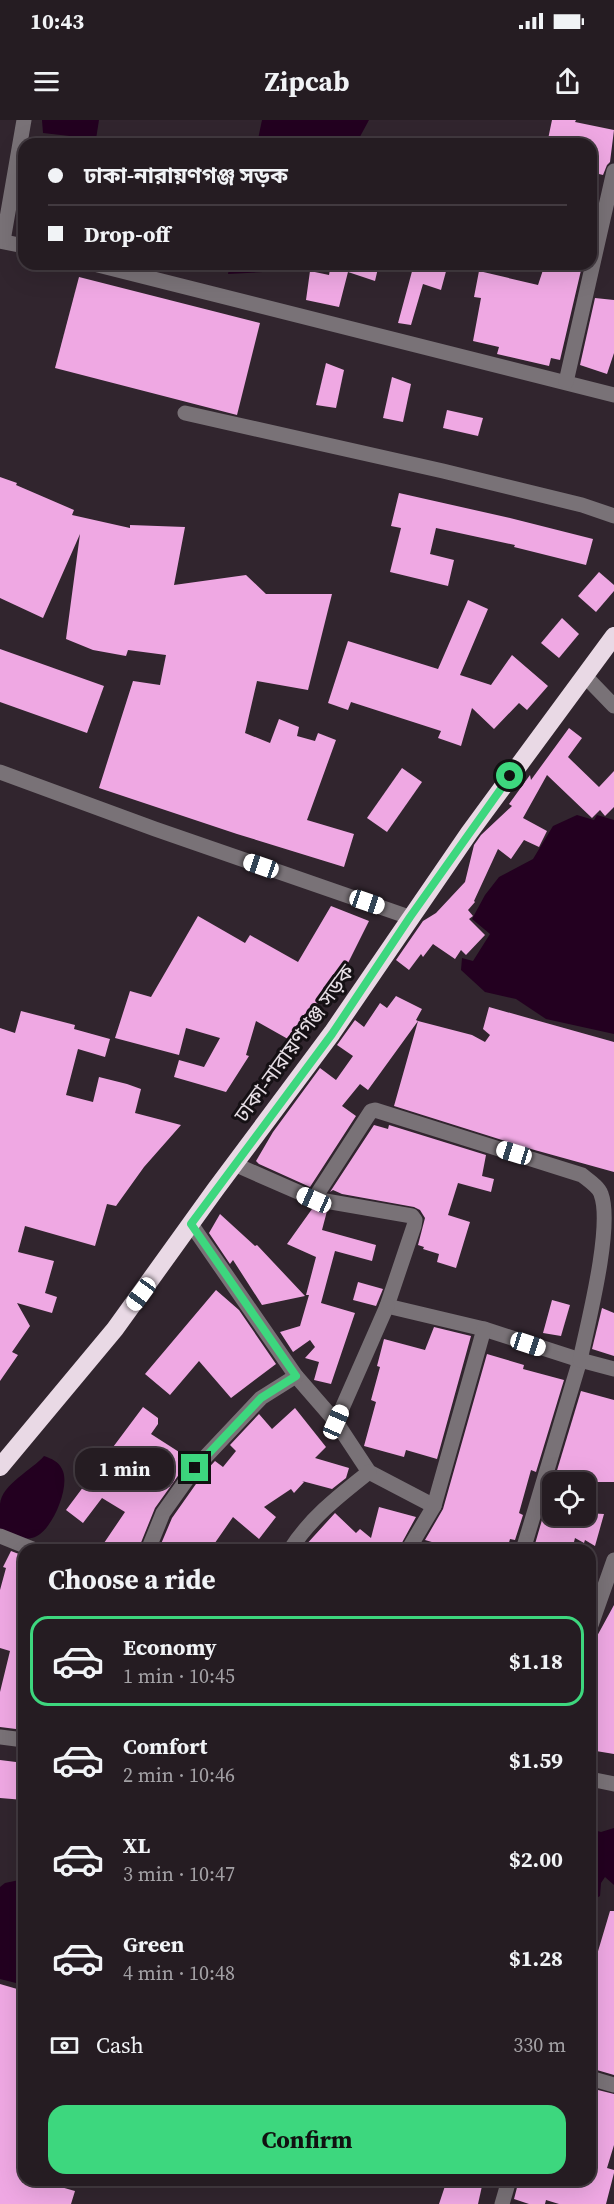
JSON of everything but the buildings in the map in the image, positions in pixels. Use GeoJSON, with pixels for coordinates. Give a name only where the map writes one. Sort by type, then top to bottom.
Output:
{"type":"FeatureCollection","features":[{"type":"Feature","properties":{"kind":"highway","name":"ঢাকা-নারায়ণগঞ্জ সড়ক"},"geometry":{"type":"LineString","coordinates":[[0,1467],[115,1329],[234,1164],[332,1034],[410,917],[551,719],[614,636]]}},
{"type":"Feature","properties":{"kind":"street"},"geometry":{"type":"LineString","coordinates":[[21,138],[24,120]]}},
{"type":"Feature","properties":{"kind":"street"},"geometry":{"type":"LineString","coordinates":[[18,153],[2,241],[18,245]]}},
{"type":"Feature","properties":{"kind":"street"},"geometry":{"type":"LineString","coordinates":[[597,246],[614,171]]}},
{"type":"Feature","properties":{"kind":"street"},"geometry":{"type":"LineString","coordinates":[[118,270],[614,394]]}},
{"type":"Feature","properties":{"kind":"street"},"geometry":{"type":"LineString","coordinates":[[566,382],[591,270]]}},
{"type":"Feature","properties":{"kind":"street"},"geometry":{"type":"LineString","coordinates":[[185,413],[443,471],[582,505],[614,516]]}},
{"type":"Feature","properties":{"kind":"street"},"geometry":{"type":"LineString","coordinates":[[585,676],[614,706]]}},
{"type":"Feature","properties":{"kind":"street"},"geometry":{"type":"LineString","coordinates":[[0,772],[155,829],[410,917]]}},
{"type":"Feature","properties":{"kind":"street"},"geometry":{"type":"LineString","coordinates":[[314,1200],[371,1111],[375,1110],[582,1174],[601,1193],[605,1220],[600,1260],[525,1544]]}},
{"type":"Feature","properties":{"kind":"street"},"geometry":{"type":"LineString","coordinates":[[234,1164],[314,1200],[412,1216],[415,1220],[387,1306],[336,1422]]}},
{"type":"Feature","properties":{"kind":"street"},"geometry":{"type":"LineString","coordinates":[[191,1224],[296,1376],[336,1422],[369,1472],[434,1506]]}},
{"type":"Feature","properties":{"kind":"street"},"geometry":{"type":"LineString","coordinates":[[387,1306],[487,1330],[614,1369]]}},
{"type":"Feature","properties":{"kind":"street"},"geometry":{"type":"LineString","coordinates":[[412,1544],[434,1506],[487,1330]]}},
{"type":"Feature","properties":{"kind":"street"},"geometry":{"type":"LineString","coordinates":[[150,1544],[163,1513],[195,1468],[261,1398],[296,1376]]}},
{"type":"Feature","properties":{"kind":"street"},"geometry":{"type":"LineString","coordinates":[[294,1544],[325,1508],[369,1472]]}},
{"type":"Feature","properties":{"kind":"street"},"geometry":{"type":"LineString","coordinates":[[0,1536],[20,1544]]}},
{"type":"Feature","properties":{"kind":"street"},"geometry":{"type":"LineString","coordinates":[[596,1611],[614,1560]]}},
{"type":"Feature","properties":{"kind":"street"},"geometry":{"type":"LineString","coordinates":[[0,1737],[18,1739]]}},
{"type":"Feature","properties":{"kind":"street"},"geometry":{"type":"LineString","coordinates":[[596,1780],[614,1784]]}},
{"type":"Feature","properties":{"kind":"street"},"geometry":{"type":"LineString","coordinates":[[596,2080],[614,2085]]}},
{"type":"Feature","properties":{"kind":"street"},"geometry":{"type":"LineString","coordinates":[[502,2204],[507,2186]]}},
{"type":"Feature","properties":{"kind":"shaded area"},"geometry":{"type":"Polygon","coordinates":[[[42,120],[99,120],[96,138],[43,133],[42,120]]]}},
{"type":"Feature","properties":{"kind":"shaded area"},"geometry":{"type":"Polygon","coordinates":[[[262,120],[369,120],[359,138],[258,138],[262,120]]]}},
{"type":"Feature","properties":{"kind":"shaded area"},"geometry":{"type":"Polygon","coordinates":[[[229,270],[299,270],[228,274],[229,270]]]}},
{"type":"Feature","properties":{"kind":"shaded area"},"geometry":{"type":"Polygon","coordinates":[[[577,815],[594,820],[597,815],[614,820],[614,1034],[546,1019],[516,999],[485,992],[461,970],[462,958],[473,961],[490,934],[472,919],[485,895],[499,877],[533,859],[553,826],[577,815]]]}},
{"type":"Feature","properties":{"kind":"shaded area"},"geometry":{"type":"Polygon","coordinates":[[[44,1456],[59,1464],[64,1476],[62,1495],[54,1516],[43,1531],[33,1538],[18,1538],[0,1533],[0,1504],[6,1490],[44,1456]]]}},
{"type":"Feature","properties":{"kind":"shaded area"},"geometry":{"type":"Polygon","coordinates":[[[614,1828],[614,1885],[605,1877],[601,1883],[600,1896],[596,1898],[596,1831],[601,1832],[614,1828]]]}},
{"type":"Feature","properties":{"kind":"shaded area"},"geometry":{"type":"Polygon","coordinates":[[[18,1880],[18,1984],[0,1979],[0,1887],[5,1883],[18,1880]]]}},
{"type":"Feature","properties":{"kind":"route"},"geometry":{"type":"LineString","coordinates":[[195,1468],[261,1398],[296,1376],[191,1224],[332,1034],[410,917],[510,776]]}}]}
